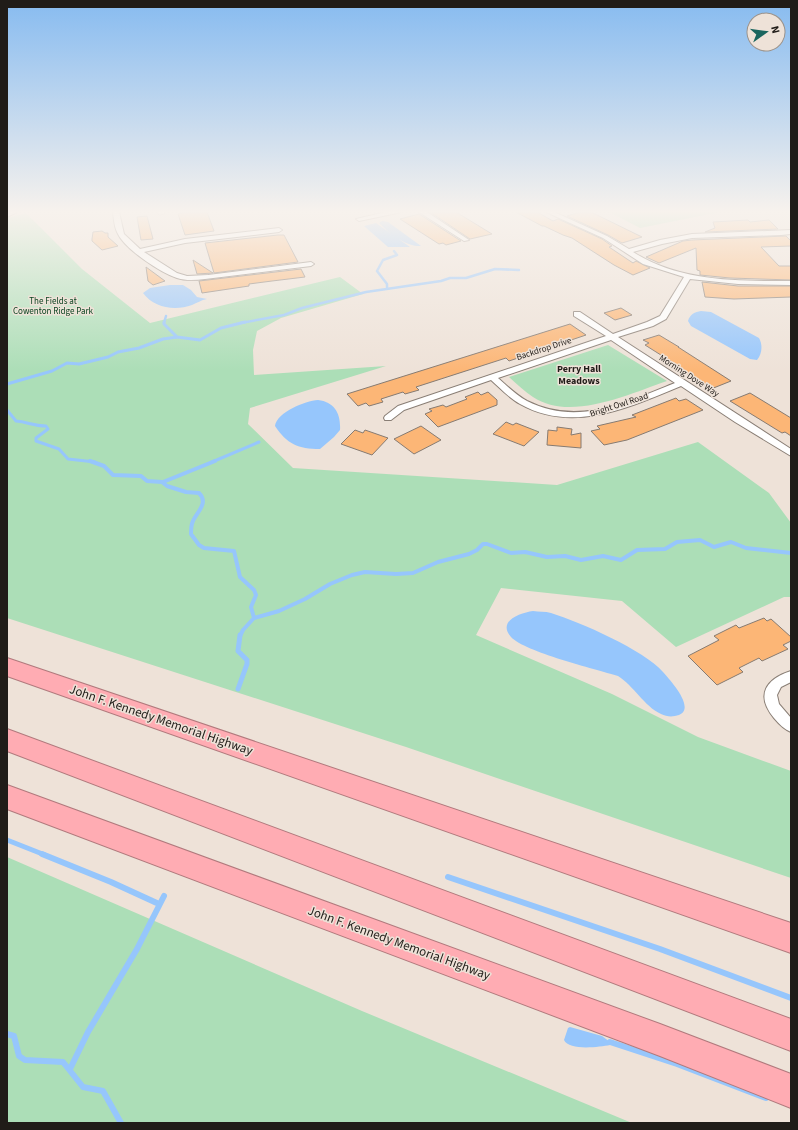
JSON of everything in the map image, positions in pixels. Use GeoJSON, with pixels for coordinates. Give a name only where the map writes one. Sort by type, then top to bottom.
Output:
{"type":"FeatureCollection","features":[{"type":"Feature","properties":{"kind":"highway","name":"John F. Kennedy Memorial Highway"},"geometry":{"type":"LineString","coordinates":[[7,667],[791,938]]}},
{"type":"Feature","properties":{"kind":"highway"},"geometry":{"type":"LineString","coordinates":[[7,740],[791,1035]]}},
{"type":"Feature","properties":{"kind":"highway","name":"John F. Kennedy Memorial Highway"},"geometry":{"type":"LineString","coordinates":[[7,798],[645,1035],[791,1091]]}},
{"type":"Feature","properties":{"kind":"street"},"geometry":{"type":"LineString","coordinates":[[159,265],[169,272],[179,276],[192,278],[305,265]]}},
{"type":"Feature","properties":{"kind":"street"},"geometry":{"type":"LineString","coordinates":[[652,265],[688,276],[738,283],[791,283]]}},
{"type":"Feature","properties":{"kind":"street","name":"Backdrop Drive"},"geometry":{"type":"LineString","coordinates":[[388,418],[401,408],[650,324],[663,317],[688,276]]}},
{"type":"Feature","properties":{"kind":"street"},"geometry":{"type":"LineString","coordinates":[[780,282],[791,278]]}},
{"type":"Feature","properties":{"kind":"street","name":"Morning Dove Way"},"geometry":{"type":"LineString","coordinates":[[577,314],[791,453]]}},
{"type":"Feature","properties":{"kind":"street","name":"Bright Owl Road"},"geometry":{"type":"LineString","coordinates":[[492,377],[522,401],[534,408],[548,413],[577,417],[597,414],[682,383]]}},
{"type":"Feature","properties":{"kind":"street"},"geometry":{"type":"LineString","coordinates":[[791,676],[777,683],[771,692],[771,705],[791,726]]}},
{"type":"Feature","properties":{"kind":"green space","name":"The Fields at Cowenton Ridge Park"},"geometry":{"type":"Polygon","coordinates":[[[7,265],[78,265],[150,323],[340,277],[363,294],[281,318],[257,331],[253,350],[254,375],[386,366],[250,408],[248,424],[293,468],[557,485],[698,442],[769,493],[791,523],[791,597],[784,597],[676,647],[622,601],[501,588],[476,635],[612,694],[698,737],[791,771],[791,878],[406,747],[7,618],[7,265]]]}},
{"type":"Feature","properties":{"kind":"green space"},"geometry":{"type":"Polygon","coordinates":[[[608,345],[667,381],[600,403],[564,407],[548,404],[533,397],[509,377],[608,345]]]}},
{"type":"Feature","properties":{"kind":"green space"},"geometry":{"type":"Polygon","coordinates":[[[7,857],[362,1011],[632,1123],[7,1123],[7,857]]]}},
{"type":"Feature","properties":{"kind":"water"},"geometry":{"type":"Polygon","coordinates":[[[183,285],[191,290],[197,297],[207,299],[185,307],[172,308],[153,302],[143,293],[150,288],[183,285]]]}},
{"type":"Feature","properties":{"kind":"water"},"geometry":{"type":"Polygon","coordinates":[[[701,311],[711,312],[759,338],[761,349],[757,360],[750,359],[691,326],[688,321],[691,315],[701,311]]]}},
{"type":"Feature","properties":{"kind":"water"},"geometry":{"type":"Polygon","coordinates":[[[318,400],[329,403],[333,406],[338,414],[340,424],[340,430],[320,449],[305,448],[294,444],[279,432],[275,426],[281,416],[292,408],[318,400]]]}},
{"type":"Feature","properties":{"kind":"water"},"geometry":{"type":"Polygon","coordinates":[[[533,611],[549,612],[578,623],[627,646],[642,655],[663,672],[676,687],[685,706],[683,711],[679,715],[674,716],[663,715],[649,706],[624,680],[618,676],[545,654],[519,643],[511,637],[507,631],[508,622],[517,616],[533,611]]]}},
{"type":"Feature","properties":{"kind":"water"},"geometry":{"type":"Polygon","coordinates":[[[570,1027],[602,1036],[610,1042],[610,1045],[599,1047],[572,1046],[564,1040],[568,1028],[570,1027]]]}},
{"type":"Feature","properties":{"kind":"building"},"geometry":{"type":"Polygon","coordinates":[[[194,265],[200,265],[213,273],[197,274],[194,265]]]}},
{"type":"Feature","properties":{"kind":"building"},"geometry":{"type":"Polygon","coordinates":[[[212,265],[277,265],[214,273],[212,265]]]}},
{"type":"Feature","properties":{"kind":"building"},"geometry":{"type":"Polygon","coordinates":[[[614,265],[643,265],[650,268],[633,275],[614,265]]]}},
{"type":"Feature","properties":{"kind":"building"},"geometry":{"type":"Polygon","coordinates":[[[697,265],[791,266],[791,280],[730,278],[700,275],[700,271],[697,270],[697,265]]]}},
{"type":"Feature","properties":{"kind":"building"},"geometry":{"type":"Polygon","coordinates":[[[146,267],[165,281],[153,285],[148,281],[146,267]]]}},
{"type":"Feature","properties":{"kind":"building"},"geometry":{"type":"Polygon","coordinates":[[[301,269],[305,277],[249,284],[249,286],[202,293],[199,281],[301,269]]]}},
{"type":"Feature","properties":{"kind":"building"},"geometry":{"type":"Polygon","coordinates":[[[702,282],[738,286],[791,286],[791,297],[734,299],[705,297],[702,282]]]}},
{"type":"Feature","properties":{"kind":"building"},"geometry":{"type":"Polygon","coordinates":[[[621,308],[632,315],[615,320],[604,313],[621,308]]]}},
{"type":"Feature","properties":{"kind":"building"},"geometry":{"type":"Polygon","coordinates":[[[570,324],[586,335],[509,361],[506,358],[416,387],[419,390],[405,394],[403,392],[381,399],[383,402],[369,406],[366,403],[358,406],[347,394],[570,324]]]}},
{"type":"Feature","properties":{"kind":"building"},"geometry":{"type":"Polygon","coordinates":[[[659,335],[731,381],[711,389],[681,370],[670,362],[672,362],[645,345],[649,343],[643,340],[659,335]]]}},
{"type":"Feature","properties":{"kind":"building"},"geometry":{"type":"Polygon","coordinates":[[[478,392],[481,395],[488,392],[497,400],[497,405],[438,427],[425,414],[432,411],[429,409],[443,405],[446,407],[467,399],[465,397],[478,392]]]}},
{"type":"Feature","properties":{"kind":"building"},"geometry":{"type":"Polygon","coordinates":[[[750,393],[791,418],[791,436],[785,432],[782,433],[730,401],[750,393]]]}},
{"type":"Feature","properties":{"kind":"building"},"geometry":{"type":"Polygon","coordinates":[[[676,398],[679,401],[686,399],[703,410],[627,440],[604,445],[591,431],[600,429],[597,426],[636,417],[632,415],[676,398]]]}},
{"type":"Feature","properties":{"kind":"building"},"geometry":{"type":"Polygon","coordinates":[[[506,422],[513,425],[516,423],[539,432],[524,446],[493,434],[506,422]]]}},
{"type":"Feature","properties":{"kind":"building"},"geometry":{"type":"Polygon","coordinates":[[[421,426],[441,440],[414,454],[394,439],[421,426]]]}},
{"type":"Feature","properties":{"kind":"building"},"geometry":{"type":"Polygon","coordinates":[[[557,427],[572,429],[571,435],[581,433],[581,448],[547,445],[548,430],[557,431],[557,427]]]}},
{"type":"Feature","properties":{"kind":"building"},"geometry":{"type":"Polygon","coordinates":[[[355,430],[363,433],[365,430],[388,438],[372,455],[341,444],[355,430]]]}},
{"type":"Feature","properties":{"kind":"building"},"geometry":{"type":"Polygon","coordinates":[[[764,618],[767,621],[771,619],[791,637],[791,641],[783,645],[788,649],[762,661],[759,658],[739,668],[743,672],[717,685],[688,656],[719,640],[714,636],[736,625],[739,628],[764,618]]]}},
{"type":"Feature","properties":{"kind":"waterway"},"geometry":{"type":"LineString","coordinates":[[380,265],[377,271],[387,284],[387,289]]}},
{"type":"Feature","properties":{"kind":"waterway"},"geometry":{"type":"LineString","coordinates":[[387,289],[441,281],[450,278],[466,278],[495,269],[519,270]]}},
{"type":"Feature","properties":{"kind":"waterway"},"geometry":{"type":"LineString","coordinates":[[241,323],[284,315],[302,308],[366,292],[387,289]]}},
{"type":"Feature","properties":{"kind":"waterway"},"geometry":{"type":"LineString","coordinates":[[164,323],[166,316]]}},
{"type":"Feature","properties":{"kind":"waterway"},"geometry":{"type":"LineString","coordinates":[[241,323],[245,322]]}},
{"type":"Feature","properties":{"kind":"waterway"},"geometry":{"type":"LineString","coordinates":[[164,323],[177,337]]}},
{"type":"Feature","properties":{"kind":"waterway"},"geometry":{"type":"LineString","coordinates":[[177,337],[200,340],[221,328],[241,323]]}},
{"type":"Feature","properties":{"kind":"waterway"},"geometry":{"type":"LineString","coordinates":[[7,384],[52,371],[67,363],[79,364],[108,357],[118,352],[139,348],[163,339],[177,337]]}},
{"type":"Feature","properties":{"kind":"waterway"},"geometry":{"type":"LineString","coordinates":[[7,410],[16,421],[46,426],[48,429],[36,438],[36,441],[59,449],[68,459],[92,462]]}},
{"type":"Feature","properties":{"kind":"waterway"},"geometry":{"type":"LineString","coordinates":[[212,462],[259,442]]}},
{"type":"Feature","properties":{"kind":"waterway"},"geometry":{"type":"LineString","coordinates":[[163,482],[215,461]]}},
{"type":"Feature","properties":{"kind":"waterway"},"geometry":{"type":"LineString","coordinates":[[92,462],[104,466],[113,475],[141,476],[147,481],[162,482],[167,486],[186,492],[199,493],[202,497],[203,504],[192,523],[191,534],[199,545],[204,548],[234,551],[240,577],[254,590],[256,595],[251,607],[254,618]]}},
{"type":"Feature","properties":{"kind":"waterway"},"geometry":{"type":"LineString","coordinates":[[254,618],[279,611],[305,599],[330,584],[352,575],[365,572],[396,574],[413,573],[438,562],[469,554],[477,550],[483,544],[487,544],[511,553],[525,552],[547,557],[565,556],[581,560],[603,556],[621,560],[637,550],[665,549],[677,542],[700,540],[714,547],[731,542],[746,548],[791,553]]}},
{"type":"Feature","properties":{"kind":"waterway"},"geometry":{"type":"LineString","coordinates":[[240,636],[243,630],[254,618]]}},
{"type":"Feature","properties":{"kind":"waterway"},"geometry":{"type":"LineString","coordinates":[[238,689],[247,664],[247,660],[238,651],[240,635]]}},
{"type":"Feature","properties":{"kind":"waterway"},"geometry":{"type":"LineString","coordinates":[[7,840],[45,855]]}},
{"type":"Feature","properties":{"kind":"waterway"},"geometry":{"type":"LineString","coordinates":[[42,854],[111,882],[159,904]]}},
{"type":"Feature","properties":{"kind":"waterway"},"geometry":{"type":"LineString","coordinates":[[448,877],[660,949],[791,998]]}},
{"type":"Feature","properties":{"kind":"waterway"},"geometry":{"type":"LineString","coordinates":[[70,1069],[88,1032],[137,949],[164,896]]}},
{"type":"Feature","properties":{"kind":"waterway"},"geometry":{"type":"LineString","coordinates":[[7,1034],[14,1036],[19,1056],[25,1060],[63,1062],[83,1087],[103,1091],[121,1123]]}},
{"type":"Feature","properties":{"kind":"waterway"},"geometry":{"type":"LineString","coordinates":[[610,1042],[677,1064],[766,1098]]}},
{"type":"Feature","properties":{"kind":"district","name":"Perry Hall Meadows"},"geometry":{"type":"Point","coordinates":[579,374]}}]}
